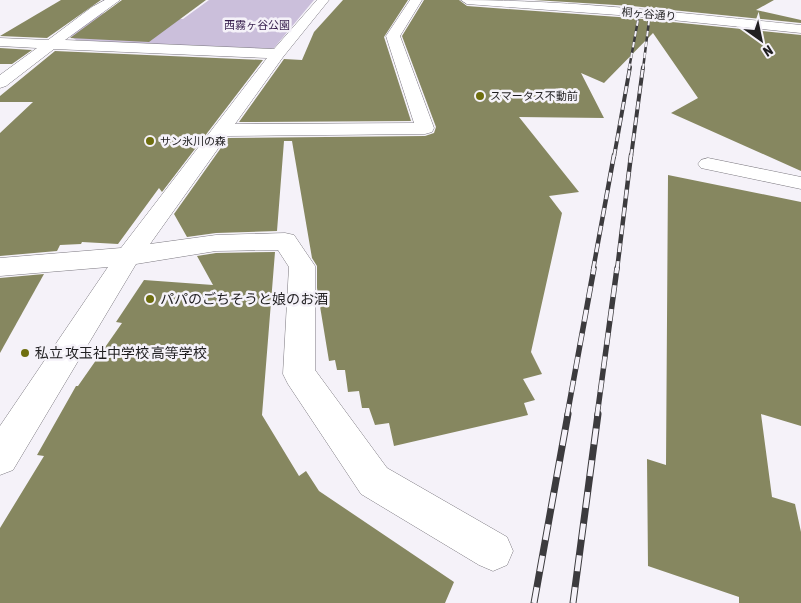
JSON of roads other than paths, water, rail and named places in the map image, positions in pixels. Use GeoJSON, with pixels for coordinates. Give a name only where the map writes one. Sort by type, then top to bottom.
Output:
{"type":"FeatureCollection","features":[{"type":"Feature","properties":{"kind":"street"},"geometry":{"type":"LineString","coordinates":[[0,83],[96,10],[114,0]]}},
{"type":"Feature","properties":{"kind":"street"},"geometry":{"type":"LineString","coordinates":[[0,457],[128,256],[278,54],[323,0]]}},
{"type":"Feature","properties":{"kind":"street"},"geometry":{"type":"LineString","coordinates":[[222,130],[425,128],[393,36],[416,0]]}},
{"type":"Feature","properties":{"kind":"street","name":"桐ヶ谷通り"},"geometry":{"type":"LineString","coordinates":[[467,0],[632,12],[801,30]]}},
{"type":"Feature","properties":{"kind":"street"},"geometry":{"type":"LineString","coordinates":[[0,42],[278,54]]}},
{"type":"Feature","properties":{"kind":"street"},"geometry":{"type":"LineString","coordinates":[[708,164],[801,183]]}},
{"type":"Feature","properties":{"kind":"street"},"geometry":{"type":"LineString","coordinates":[[0,267],[128,256],[216,243],[285,241],[302,266],[299,374],[374,481],[493,550]]}},
{"type":"Feature","properties":{"kind":"railway"},"geometry":{"type":"LineString","coordinates":[[629,69],[638,20]]}},
{"type":"Feature","properties":{"kind":"railway"},"geometry":{"type":"LineString","coordinates":[[643,69],[649,21]]}},
{"type":"Feature","properties":{"kind":"railway"},"geometry":{"type":"LineString","coordinates":[[614,157],[630,67]]}},
{"type":"Feature","properties":{"kind":"railway"},"geometry":{"type":"LineString","coordinates":[[631,157],[643,67]]}},
{"type":"Feature","properties":{"kind":"railway"},"geometry":{"type":"LineString","coordinates":[[593,270],[614,155]]}},
{"type":"Feature","properties":{"kind":"railway"},"geometry":{"type":"LineString","coordinates":[[617,270],[631,155]]}},
{"type":"Feature","properties":{"kind":"railway"},"geometry":{"type":"LineString","coordinates":[[567,416],[594,268]]}},
{"type":"Feature","properties":{"kind":"railway"},"geometry":{"type":"LineString","coordinates":[[597,416],[617,268]]}},
{"type":"Feature","properties":{"kind":"railway"},"geometry":{"type":"LineString","coordinates":[[534,603],[568,414]]}},
{"type":"Feature","properties":{"kind":"railway"},"geometry":{"type":"LineString","coordinates":[[573,603],[598,414]]}},
{"type":"Feature","properties":{"kind":"place","name":"スマータス不動前"},"geometry":{"type":"Point","coordinates":[480,96]}},
{"type":"Feature","properties":{"kind":"place","name":"サン氷川の森"},"geometry":{"type":"Point","coordinates":[150,141]}},
{"type":"Feature","properties":{"kind":"place","name":"パパのごちそうと娘のお酒"},"geometry":{"type":"Point","coordinates":[150,299]}},
{"type":"Feature","properties":{"kind":"place","name":"私立 攻玉社中学校 高等学校"},"geometry":{"type":"Point","coordinates":[25,353]}},
{"type":"Feature","properties":{"kind":"park label","name":"西霧ヶ谷公園"},"geometry":{"type":"Point","coordinates":[257,25]}}]}
